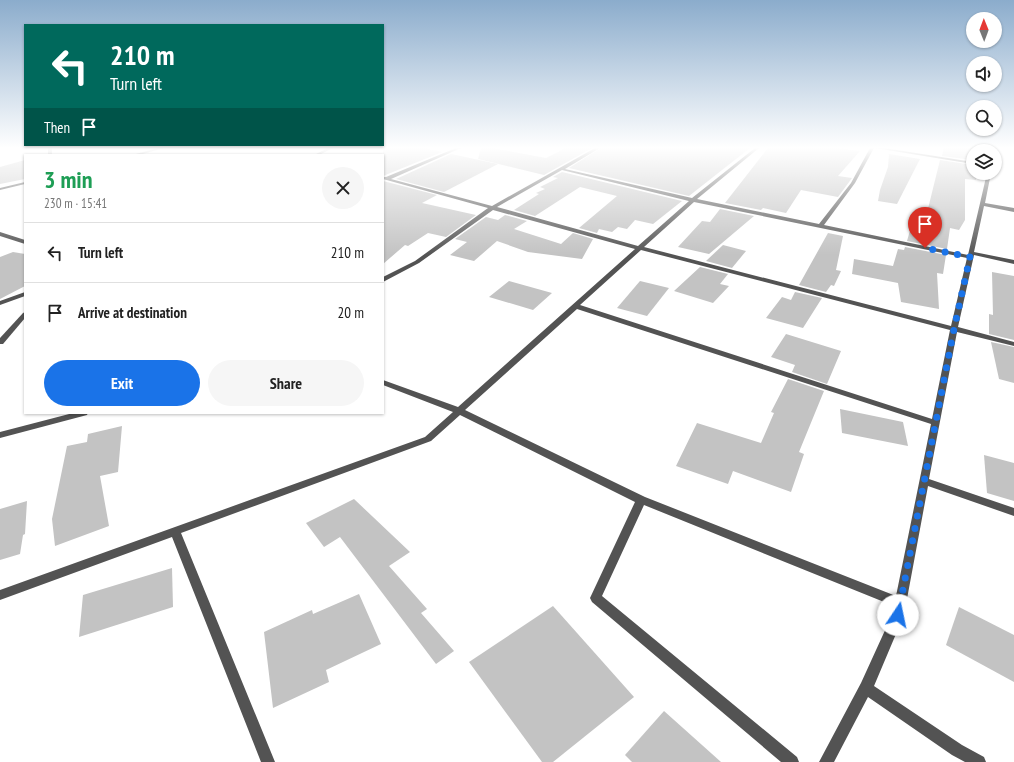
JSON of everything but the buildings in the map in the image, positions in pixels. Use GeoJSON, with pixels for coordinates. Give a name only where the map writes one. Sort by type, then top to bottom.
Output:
{"type":"FeatureCollection","features":[{"type":"Feature","properties":{"kind":"street"},"geometry":{"type":"LineString","coordinates":[[0,189],[23,184]]}},
{"type":"Feature","properties":{"kind":"street"},"geometry":{"type":"LineString","coordinates":[[404,184],[639,248],[1014,344]]}},
{"type":"Feature","properties":{"kind":"street"},"geometry":{"type":"LineString","coordinates":[[384,280],[417,262],[492,208],[535,184]]}},
{"type":"Feature","properties":{"kind":"street"},"geometry":{"type":"LineString","coordinates":[[623,184],[693,200],[820,226],[1014,262]]}},
{"type":"Feature","properties":{"kind":"street"},"geometry":{"type":"LineString","coordinates":[[0,595],[428,439],[639,248],[713,184]]}},
{"type":"Feature","properties":{"kind":"street"},"geometry":{"type":"LineString","coordinates":[[820,226],[853,184]]}},
{"type":"Feature","properties":{"kind":"street"},"geometry":{"type":"LineString","coordinates":[[826,762],[866,688],[898,615],[954,329],[987,184]]}},
{"type":"Feature","properties":{"kind":"street"},"geometry":{"type":"LineString","coordinates":[[982,204],[1014,210]]}},
{"type":"Feature","properties":{"kind":"street"},"geometry":{"type":"LineString","coordinates":[[0,234],[24,242]]}},
{"type":"Feature","properties":{"kind":"street"},"geometry":{"type":"LineString","coordinates":[[384,272],[391,276]]}},
{"type":"Feature","properties":{"kind":"street"},"geometry":{"type":"LineString","coordinates":[[0,303],[24,294]]}},
{"type":"Feature","properties":{"kind":"street"},"geometry":{"type":"LineString","coordinates":[[575,306],[936,423]]}},
{"type":"Feature","properties":{"kind":"street"},"geometry":{"type":"LineString","coordinates":[[0,342],[24,315]]}},
{"type":"Feature","properties":{"kind":"street"},"geometry":{"type":"LineString","coordinates":[[384,382],[459,411],[641,500],[900,603]]}},
{"type":"Feature","properties":{"kind":"street"},"geometry":{"type":"LineString","coordinates":[[0,435],[80,414]]}},
{"type":"Feature","properties":{"kind":"street"},"geometry":{"type":"LineString","coordinates":[[924,481],[1014,512]]}},
{"type":"Feature","properties":{"kind":"street"},"geometry":{"type":"LineString","coordinates":[[641,500],[596,598],[792,762]]}},
{"type":"Feature","properties":{"kind":"street"},"geometry":{"type":"LineString","coordinates":[[175,531],[268,762]]}},
{"type":"Feature","properties":{"kind":"street"},"geometry":{"type":"LineString","coordinates":[[866,688],[957,750],[979,762]]}},
{"type":"Feature","properties":{"kind":"route"},"geometry":{"type":"LineString","coordinates":[[898,615],[954,329],[970,257],[925,248]]}}]}
